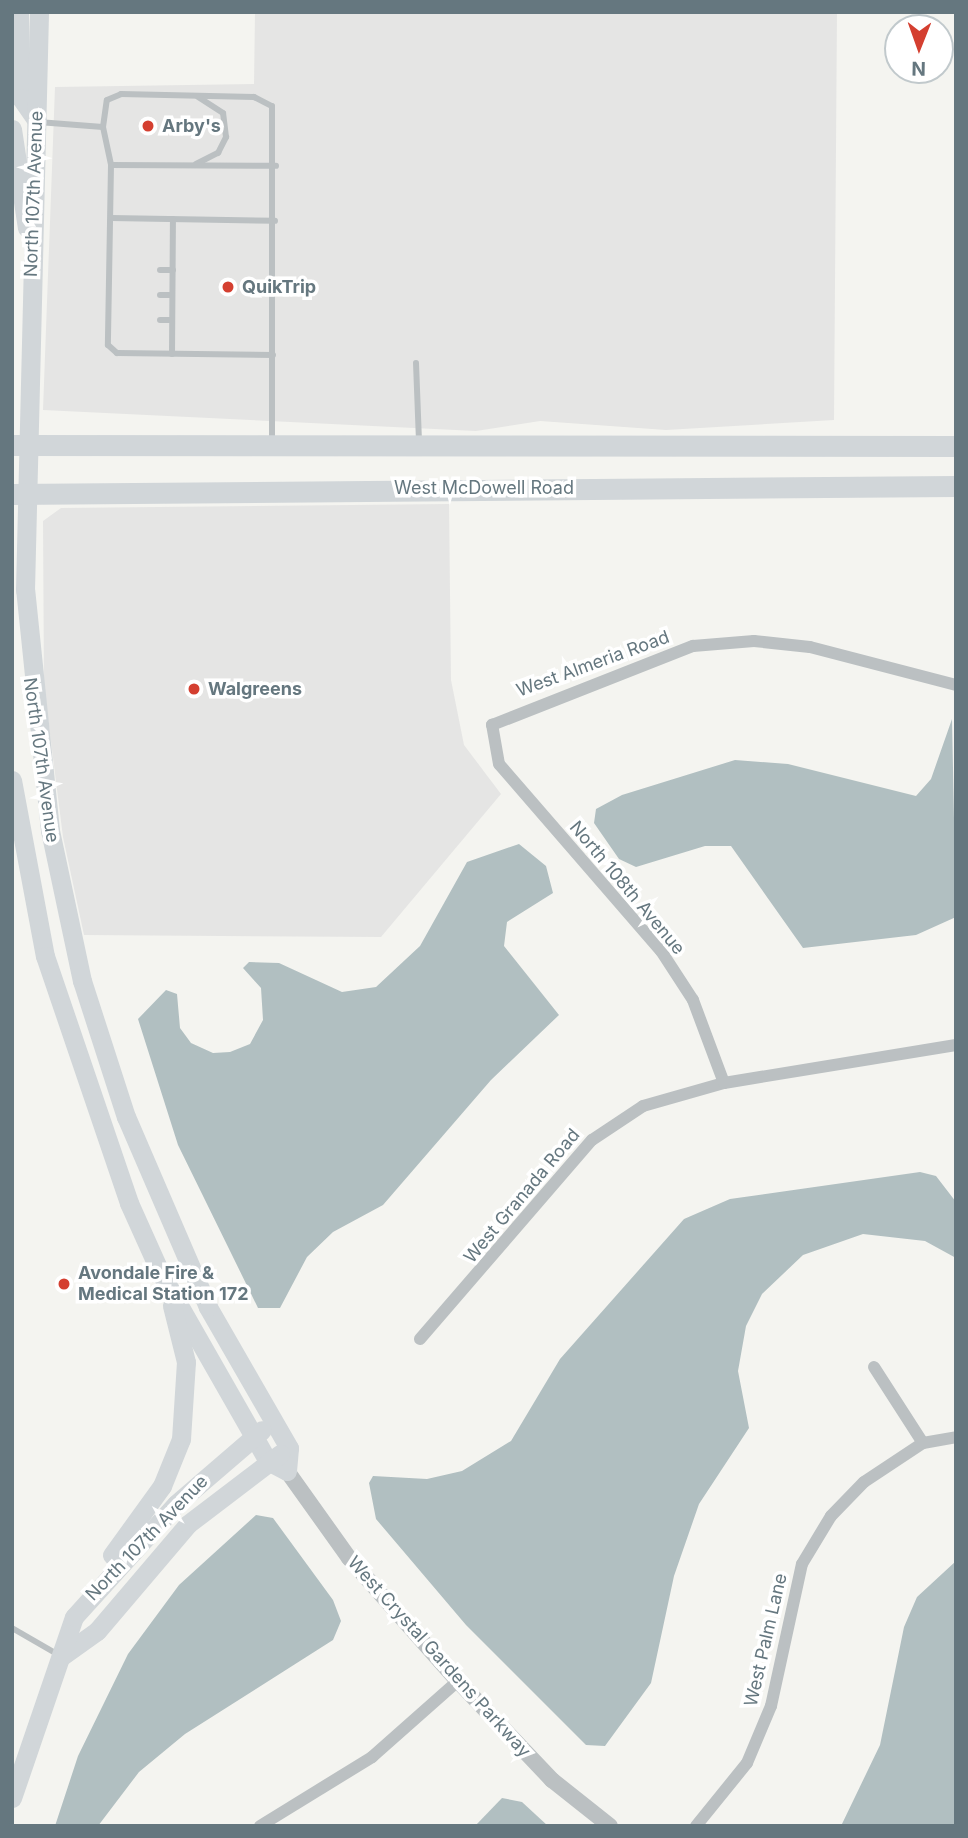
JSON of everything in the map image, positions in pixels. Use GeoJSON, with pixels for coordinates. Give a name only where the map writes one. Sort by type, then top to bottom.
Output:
{"type":"FeatureCollection","features":[{"type":"Feature","properties":{"kind":"main road"},"geometry":{"type":"LineString","coordinates":[[19,12],[21,98],[37,121]]}},
{"type":"Feature","properties":{"kind":"main road","name":"North 107th Avenue"},"geometry":{"type":"LineString","coordinates":[[39,12],[37,121],[20,494],[27,652],[50,830],[82,981],[155,1192],[208,1307],[282,1434]]}},
{"type":"Feature","properties":{"kind":"main road"},"geometry":{"type":"LineString","coordinates":[[12,129],[20,210],[32,242]]}},
{"type":"Feature","properties":{"kind":"main road"},"geometry":{"type":"LineString","coordinates":[[21,444],[419,447],[956,446]]}},
{"type":"Feature","properties":{"kind":"main road","name":"West McDowell Road"},"geometry":{"type":"LineString","coordinates":[[20,494],[956,486]]}},
{"type":"Feature","properties":{"kind":"main road","name":"North 107th Avenue"},"geometry":{"type":"LineString","coordinates":[[12,780],[45,956],[129,1203],[160,1272],[261,1448]]}},
{"type":"Feature","properties":{"kind":"main road"},"geometry":{"type":"LineString","coordinates":[[129,1203],[155,1192]]}},
{"type":"Feature","properties":{"kind":"main road"},"geometry":{"type":"LineString","coordinates":[[101,1581],[114,1550],[162,1486],[181,1439],[186,1362],[160,1272]]}},
{"type":"Feature","properties":{"kind":"main road"},"geometry":{"type":"LineString","coordinates":[[282,1434],[287,1471]]}},
{"type":"Feature","properties":{"kind":"main road","name":"North 107th Avenue"},"geometry":{"type":"LineString","coordinates":[[12,1798],[74,1617],[101,1581],[261,1448],[282,1434]]}},
{"type":"Feature","properties":{"kind":"main road","name":"North 107th Avenue"},"geometry":{"type":"LineString","coordinates":[[62,1656],[97,1631],[188,1524],[261,1448],[282,1434]]}},
{"type":"Feature","properties":{"kind":"main road","name":"West Crystal Gardens Parkway"},"geometry":{"type":"LineString","coordinates":[[261,1448],[287,1471]]}},
{"type":"Feature","properties":{"kind":"street","name":"West Almeria Road"},"geometry":{"type":"LineString","coordinates":[[492,724],[693,646],[754,640],[810,647],[956,685]]}},
{"type":"Feature","properties":{"kind":"street","name":"North 108th Avenue"},"geometry":{"type":"LineString","coordinates":[[492,724],[499,764],[661,951],[693,1000],[724,1083]]}},
{"type":"Feature","properties":{"kind":"street","name":"West Granada Road"},"geometry":{"type":"LineString","coordinates":[[420,1339],[592,1140],[643,1106],[724,1083],[956,1045]]}},
{"type":"Feature","properties":{"kind":"street"},"geometry":{"type":"LineString","coordinates":[[874,1367],[923,1443]]}},
{"type":"Feature","properties":{"kind":"street","name":"West Palm Lane"},"geometry":{"type":"LineString","coordinates":[[696,1826],[747,1763],[766,1717],[802,1564],[816,1540],[864,1482],[923,1443],[956,1437]]}},
{"type":"Feature","properties":{"kind":"street","name":"West Crystal Gardens Parkway"},"geometry":{"type":"LineString","coordinates":[[287,1471],[349,1558],[458,1681],[552,1780],[610,1826]]}},
{"type":"Feature","properties":{"kind":"street"},"geometry":{"type":"LineString","coordinates":[[260,1826],[372,1757],[458,1681]]}},
{"type":"Feature","properties":{"kind":"lane"},"geometry":{"type":"LineString","coordinates":[[272,355],[117,354],[108,345],[111,164],[103,127],[113,96],[254,97],[276,116],[272,445]]}},
{"type":"Feature","properties":{"kind":"lane"},"geometry":{"type":"LineString","coordinates":[[194,165],[218,153],[226,136],[223,113],[195,96]]}},
{"type":"Feature","properties":{"kind":"lane"},"geometry":{"type":"LineString","coordinates":[[37,121],[103,127]]}},
{"type":"Feature","properties":{"kind":"lane"},"geometry":{"type":"LineString","coordinates":[[111,164],[276,166]]}},
{"type":"Feature","properties":{"kind":"lane"},"geometry":{"type":"LineString","coordinates":[[111,218],[275,221]]}},
{"type":"Feature","properties":{"kind":"lane"},"geometry":{"type":"LineString","coordinates":[[172,354],[173,219]]}},
{"type":"Feature","properties":{"kind":"lane"},"geometry":{"type":"LineString","coordinates":[[110,269],[118,269]]}},
{"type":"Feature","properties":{"kind":"lane"},"geometry":{"type":"LineString","coordinates":[[160,270],[173,270]]}},
{"type":"Feature","properties":{"kind":"lane"},"geometry":{"type":"LineString","coordinates":[[109,294],[117,294]]}},
{"type":"Feature","properties":{"kind":"lane"},"geometry":{"type":"LineString","coordinates":[[160,295],[172,295]]}},
{"type":"Feature","properties":{"kind":"lane"},"geometry":{"type":"LineString","coordinates":[[108,319],[117,319]]}},
{"type":"Feature","properties":{"kind":"lane"},"geometry":{"type":"LineString","coordinates":[[160,320],[172,320]]}},
{"type":"Feature","properties":{"kind":"lane"},"geometry":{"type":"LineString","coordinates":[[416,363],[419,447]]}},
{"type":"Feature","properties":{"kind":"lane"},"geometry":{"type":"LineString","coordinates":[[12,1628],[62,1656]]}},
{"type":"Feature","properties":{"kind":"shaded area"},"geometry":{"type":"Polygon","coordinates":[[[255,12],[837,12],[834,420],[666,430],[540,421],[476,431],[43,410],[55,87],[254,84],[255,12]]]}},
{"type":"Feature","properties":{"kind":"shaded area"},"geometry":{"type":"Polygon","coordinates":[[[449,504],[451,680],[464,745],[501,794],[381,937],[84,935],[63,837],[44,686],[43,521],[61,508],[449,504]]]}},
{"type":"Feature","properties":{"kind":"shaded area"},"geometry":{"type":"Polygon","coordinates":[[[952,719],[956,917],[916,935],[803,948],[731,846],[705,846],[636,867],[619,859],[594,823],[596,809],[622,795],[735,760],[788,764],[916,796],[931,779],[952,719]]]}},
{"type":"Feature","properties":{"kind":"shaded area"},"geometry":{"type":"Polygon","coordinates":[[[519,844],[546,866],[553,893],[507,922],[504,946],[559,1015],[491,1080],[383,1205],[333,1232],[307,1257],[280,1308],[258,1308],[178,1145],[138,1019],[166,990],[177,994],[180,1028],[191,1043],[213,1053],[230,1052],[250,1044],[263,1020],[261,988],[243,968],[249,962],[279,963],[342,992],[376,987],[420,946],[467,862],[519,844]]]}},
{"type":"Feature","properties":{"kind":"shaded area"},"geometry":{"type":"Polygon","coordinates":[[[920,1172],[936,1176],[956,1202],[956,1258],[925,1241],[863,1234],[803,1255],[762,1294],[746,1326],[738,1371],[749,1428],[699,1504],[674,1576],[651,1683],[605,1746],[586,1745],[466,1625],[376,1519],[369,1483],[373,1476],[427,1479],[462,1471],[511,1441],[560,1359],[684,1219],[730,1199],[920,1172]]]}},
{"type":"Feature","properties":{"kind":"shaded area"},"geometry":{"type":"Polygon","coordinates":[[[256,1515],[273,1518],[333,1600],[341,1621],[333,1640],[185,1734],[139,1772],[98,1826],[55,1826],[78,1756],[128,1654],[179,1585],[256,1515]]]}},
{"type":"Feature","properties":{"kind":"shaded area"},"geometry":{"type":"Polygon","coordinates":[[[956,1561],[956,1826],[841,1826],[880,1745],[904,1627],[917,1597],[956,1561]]]}},
{"type":"Feature","properties":{"kind":"shaded area"},"geometry":{"type":"Polygon","coordinates":[[[502,1798],[522,1802],[548,1826],[475,1826],[502,1798]]]}},
{"type":"Feature","properties":{"kind":"place","name":"Arby's"},"geometry":{"type":"Point","coordinates":[148,126]}},
{"type":"Feature","properties":{"kind":"place","name":"QuikTrip"},"geometry":{"type":"Point","coordinates":[228,287]}},
{"type":"Feature","properties":{"kind":"place","name":"Walgreens"},"geometry":{"type":"Point","coordinates":[194,689]}},
{"type":"Feature","properties":{"kind":"place","name":"Avondale Fire & Medical Station 172"},"geometry":{"type":"Point","coordinates":[64,1284]}}]}
